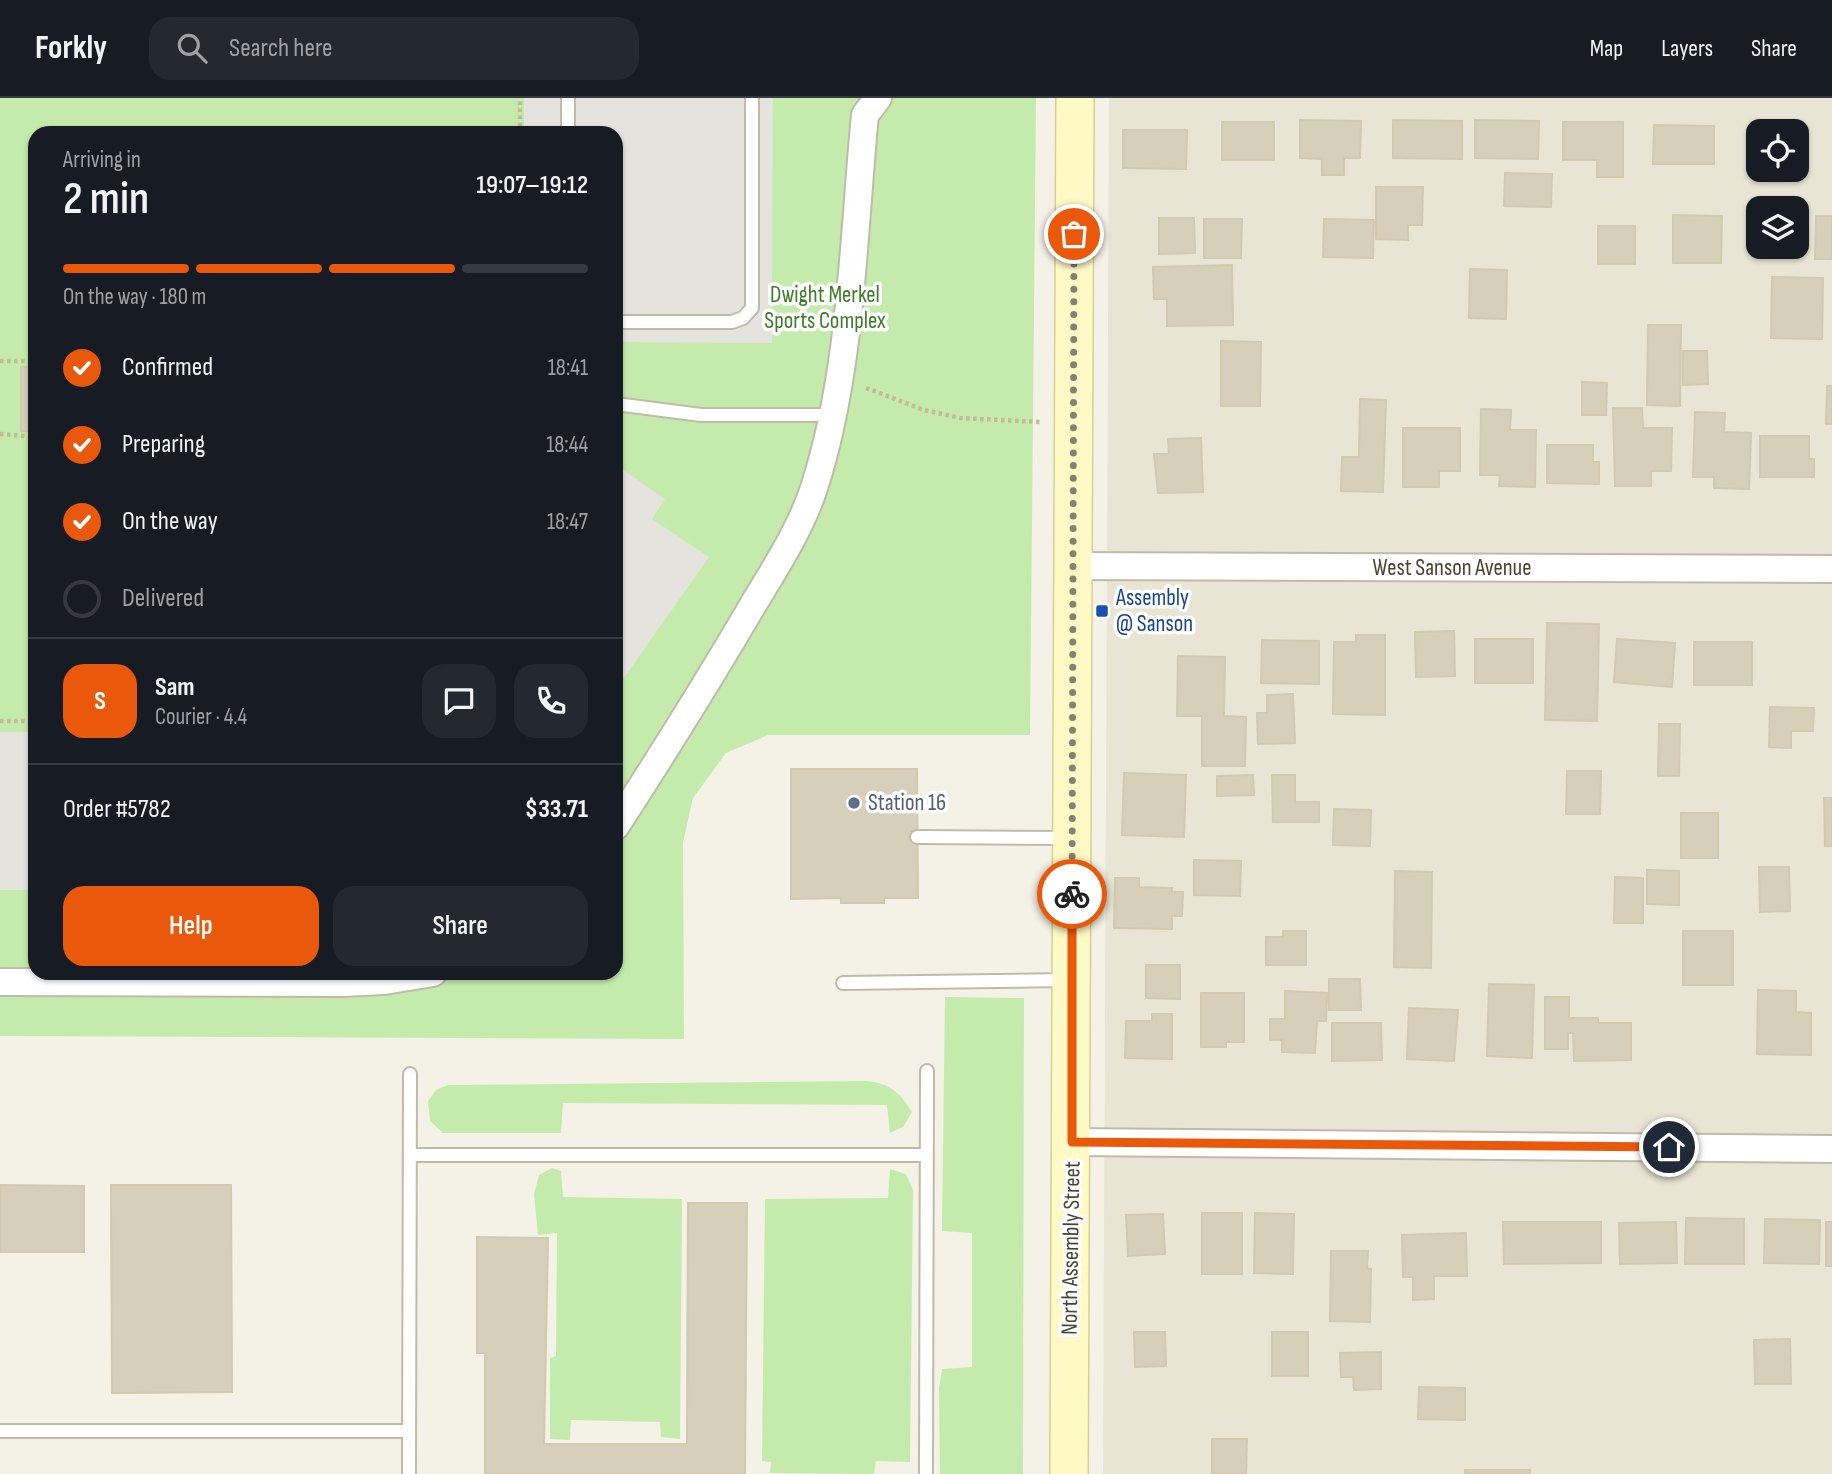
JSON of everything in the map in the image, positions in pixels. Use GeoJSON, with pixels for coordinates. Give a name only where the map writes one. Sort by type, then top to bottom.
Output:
{"type":"FeatureCollection","features":[{"type":"Feature","properties":{"kind":"main road","name":"North Assembly Street"},"geometry":{"type":"LineString","coordinates":[[1069,1474],[1075,98]]}},
{"type":"Feature","properties":{"kind":"street"},"geometry":{"type":"LineString","coordinates":[[623,815],[694,705],[790,541],[813,491],[833,415],[838,384],[865,115],[878,98]]}},
{"type":"Feature","properties":{"kind":"street","name":"West Sanson Avenue"},"geometry":{"type":"LineString","coordinates":[[1073,566],[1832,569]]}},
{"type":"Feature","properties":{"kind":"street"},"geometry":{"type":"LineString","coordinates":[[0,982],[342,984],[390,980]]}},
{"type":"Feature","properties":{"kind":"street"},"geometry":{"type":"LineString","coordinates":[[1072,1142],[1832,1149]]}},
{"type":"Feature","properties":{"kind":"lane"},"geometry":{"type":"LineString","coordinates":[[568,98],[568,126]]}},
{"type":"Feature","properties":{"kind":"lane"},"geometry":{"type":"LineString","coordinates":[[623,322],[732,322],[743,318],[752,307],[752,98]]}},
{"type":"Feature","properties":{"kind":"lane"},"geometry":{"type":"LineString","coordinates":[[623,405],[701,415],[833,415]]}},
{"type":"Feature","properties":{"kind":"lane"},"geometry":{"type":"LineString","coordinates":[[918,837],[1073,838]]}},
{"type":"Feature","properties":{"kind":"lane"},"geometry":{"type":"LineString","coordinates":[[843,983],[1072,980]]}},
{"type":"Feature","properties":{"kind":"lane"},"geometry":{"type":"LineString","coordinates":[[926,1474],[927,1071]]}},
{"type":"Feature","properties":{"kind":"lane"},"geometry":{"type":"LineString","coordinates":[[409,1474],[410,1074]]}},
{"type":"Feature","properties":{"kind":"lane"},"geometry":{"type":"LineString","coordinates":[[410,1155],[927,1156]]}},
{"type":"Feature","properties":{"kind":"lane"},"geometry":{"type":"LineString","coordinates":[[0,1431],[409,1430]]}},
{"type":"Feature","properties":{"kind":"path"},"geometry":{"type":"LineString","coordinates":[[520,98],[520,126]]}},
{"type":"Feature","properties":{"kind":"path"},"geometry":{"type":"LineString","coordinates":[[0,361],[28,361]]}},
{"type":"Feature","properties":{"kind":"path"},"geometry":{"type":"LineString","coordinates":[[838,384],[873,389],[925,411],[960,418],[1073,424]]}},
{"type":"Feature","properties":{"kind":"path"},"geometry":{"type":"LineString","coordinates":[[0,434],[28,436]]}},
{"type":"Feature","properties":{"kind":"path"},"geometry":{"type":"LineString","coordinates":[[0,721],[28,721]]}},
{"type":"Feature","properties":{"kind":"shaded area"},"geometry":{"type":"Polygon","coordinates":[[[524,98],[773,98],[772,343],[623,342],[623,126],[524,126],[524,98]]]}},
{"type":"Feature","properties":{"kind":"shaded area"},"geometry":{"type":"Polygon","coordinates":[[[1109,98],[1832,98],[1832,1474],[1103,1474],[1109,98]]]}},
{"type":"Feature","properties":{"kind":"shaded area"},"geometry":{"type":"Polygon","coordinates":[[[623,470],[665,499],[652,519],[709,557],[623,679],[623,470]]]}},
{"type":"Feature","properties":{"kind":"shaded area"},"geometry":{"type":"Polygon","coordinates":[[[0,732],[28,732],[28,890],[0,890],[0,732]]]}},
{"type":"Feature","properties":{"kind":"green space","name":"Dwight Merkel Sports Complex"},"geometry":{"type":"Polygon","coordinates":[[[0,98],[1036,98],[1030,735],[768,735],[726,753],[693,798],[683,842],[684,1039],[0,1036],[0,98]]]}},
{"type":"Feature","properties":{"kind":"green space"},"geometry":{"type":"Polygon","coordinates":[[[945,997],[1024,998],[1023,1474],[940,1474],[939,1388],[942,1369],[972,1367],[972,1233],[942,1231],[945,997]]]}},
{"type":"Feature","properties":{"kind":"green space"},"geometry":{"type":"Polygon","coordinates":[[[866,1081],[887,1086],[903,1099],[912,1112],[903,1127],[890,1133],[887,1105],[563,1103],[561,1133],[443,1133],[430,1121],[428,1101],[436,1090],[448,1085],[866,1081]]]}},
{"type":"Feature","properties":{"kind":"green space"},"geometry":{"type":"Polygon","coordinates":[[[552,1168],[561,1171],[563,1197],[682,1199],[680,1439],[661,1437],[660,1422],[571,1420],[570,1440],[550,1439],[550,1358],[556,1356],[557,1233],[538,1235],[534,1194],[539,1175],[552,1168]]]}},
{"type":"Feature","properties":{"kind":"green space"},"geometry":{"type":"Polygon","coordinates":[[[890,1169],[906,1174],[913,1190],[910,1462],[876,1461],[874,1474],[770,1473],[771,1462],[762,1461],[765,1199],[888,1198],[890,1169]]]}},
{"type":"Feature","properties":{"kind":"building"},"geometry":{"type":"Polygon","coordinates":[[[1300,120],[1361,121],[1360,158],[1344,158],[1344,175],[1322,175],[1322,159],[1300,158],[1300,120]]]}},
{"type":"Feature","properties":{"kind":"building"},"geometry":{"type":"Polygon","coordinates":[[[1393,120],[1462,121],[1462,159],[1393,158],[1393,120]]]}},
{"type":"Feature","properties":{"kind":"building"},"geometry":{"type":"Polygon","coordinates":[[[1475,120],[1539,121],[1538,159],[1475,158],[1475,120]]]}},
{"type":"Feature","properties":{"kind":"building"},"geometry":{"type":"Polygon","coordinates":[[[1222,122],[1274,122],[1274,160],[1222,160],[1222,122]]]}},
{"type":"Feature","properties":{"kind":"building"},"geometry":{"type":"Polygon","coordinates":[[[1563,122],[1623,122],[1623,177],[1597,177],[1597,160],[1563,160],[1563,122]]]}},
{"type":"Feature","properties":{"kind":"building"},"geometry":{"type":"Polygon","coordinates":[[[1654,125],[1714,126],[1714,164],[1653,164],[1654,125]]]}},
{"type":"Feature","properties":{"kind":"building"},"geometry":{"type":"Polygon","coordinates":[[[1123,130],[1187,130],[1186,169],[1123,168],[1123,130]]]}},
{"type":"Feature","properties":{"kind":"building"},"geometry":{"type":"Polygon","coordinates":[[[1505,173],[1552,174],[1551,207],[1504,206],[1505,173]]]}},
{"type":"Feature","properties":{"kind":"building"},"geometry":{"type":"Polygon","coordinates":[[[1376,187],[1423,187],[1422,225],[1408,225],[1408,240],[1376,239],[1376,187]]]}},
{"type":"Feature","properties":{"kind":"building"},"geometry":{"type":"Polygon","coordinates":[[[1673,215],[1722,216],[1721,263],[1673,263],[1673,215]]]}},
{"type":"Feature","properties":{"kind":"building"},"geometry":{"type":"Polygon","coordinates":[[[1816,216],[1832,216],[1832,259],[1815,259],[1816,216]]]}},
{"type":"Feature","properties":{"kind":"building"},"geometry":{"type":"Polygon","coordinates":[[[1159,218],[1194,218],[1195,253],[1159,254],[1159,218]]]}},
{"type":"Feature","properties":{"kind":"building"},"geometry":{"type":"Polygon","coordinates":[[[1204,219],[1242,219],[1241,258],[1204,258],[1204,219]]]}},
{"type":"Feature","properties":{"kind":"building"},"geometry":{"type":"Polygon","coordinates":[[[1324,219],[1374,220],[1373,258],[1323,257],[1324,219]]]}},
{"type":"Feature","properties":{"kind":"building"},"geometry":{"type":"Polygon","coordinates":[[[1598,226],[1635,226],[1635,264],[1598,264],[1598,226]]]}},
{"type":"Feature","properties":{"kind":"building"},"geometry":{"type":"Polygon","coordinates":[[[1232,265],[1233,325],[1167,326],[1167,299],[1154,299],[1153,267],[1232,265]]]}},
{"type":"Feature","properties":{"kind":"building"},"geometry":{"type":"Polygon","coordinates":[[[1470,269],[1507,270],[1506,319],[1469,318],[1470,269]]]}},
{"type":"Feature","properties":{"kind":"building"},"geometry":{"type":"Polygon","coordinates":[[[1772,277],[1823,278],[1822,339],[1771,338],[1772,277]]]}},
{"type":"Feature","properties":{"kind":"building"},"geometry":{"type":"Polygon","coordinates":[[[1648,325],[1681,325],[1680,406],[1647,405],[1648,325]]]}},
{"type":"Feature","properties":{"kind":"building"},"geometry":{"type":"Polygon","coordinates":[[[1221,341],[1261,342],[1260,406],[1221,406],[1221,341]]]}},
{"type":"Feature","properties":{"kind":"building"},"geometry":{"type":"Polygon","coordinates":[[[1683,351],[1707,351],[1708,384],[1683,385],[1683,351]]]}},
{"type":"Feature","properties":{"kind":"building"},"geometry":{"type":"Polygon","coordinates":[[[21,367],[28,367],[28,431],[21,431],[21,367]]]}},
{"type":"Feature","properties":{"kind":"building"},"geometry":{"type":"Polygon","coordinates":[[[1582,382],[1607,383],[1606,415],[1582,415],[1582,382]]]}},
{"type":"Feature","properties":{"kind":"building"},"geometry":{"type":"Polygon","coordinates":[[[1827,386],[1832,386],[1832,424],[1826,424],[1827,386]]]}},
{"type":"Feature","properties":{"kind":"building"},"geometry":{"type":"Polygon","coordinates":[[[1360,399],[1386,400],[1383,492],[1341,491],[1342,457],[1359,457],[1360,399]]]}},
{"type":"Feature","properties":{"kind":"building"},"geometry":{"type":"Polygon","coordinates":[[[1613,408],[1642,408],[1643,428],[1672,428],[1671,471],[1651,471],[1651,486],[1615,486],[1613,408]]]}},
{"type":"Feature","properties":{"kind":"building"},"geometry":{"type":"Polygon","coordinates":[[[1481,409],[1511,410],[1510,430],[1536,430],[1535,487],[1499,486],[1500,475],[1480,475],[1481,409]]]}},
{"type":"Feature","properties":{"kind":"building"},"geometry":{"type":"Polygon","coordinates":[[[1695,412],[1725,413],[1724,432],[1751,433],[1749,489],[1714,488],[1714,477],[1693,477],[1695,412]]]}},
{"type":"Feature","properties":{"kind":"building"},"geometry":{"type":"Polygon","coordinates":[[[1403,428],[1460,428],[1460,471],[1439,471],[1439,487],[1403,487],[1403,428]]]}},
{"type":"Feature","properties":{"kind":"building"},"geometry":{"type":"Polygon","coordinates":[[[1760,436],[1809,436],[1809,459],[1814,459],[1814,477],[1760,477],[1760,436]]]}},
{"type":"Feature","properties":{"kind":"building"},"geometry":{"type":"Polygon","coordinates":[[[1201,438],[1203,492],[1158,493],[1154,454],[1169,454],[1168,439],[1201,438]]]}},
{"type":"Feature","properties":{"kind":"building"},"geometry":{"type":"Polygon","coordinates":[[[1547,445],[1593,445],[1593,462],[1599,462],[1599,484],[1547,483],[1547,445]]]}},
{"type":"Feature","properties":{"kind":"building"},"geometry":{"type":"Polygon","coordinates":[[[1547,623],[1599,624],[1597,721],[1545,720],[1547,623]]]}},
{"type":"Feature","properties":{"kind":"building"},"geometry":{"type":"Polygon","coordinates":[[[1454,631],[1455,676],[1416,677],[1415,632],[1454,631]]]}},
{"type":"Feature","properties":{"kind":"building"},"geometry":{"type":"Polygon","coordinates":[[[1356,635],[1385,635],[1385,715],[1333,714],[1334,642],[1356,642],[1356,635]]]}},
{"type":"Feature","properties":{"kind":"building"},"geometry":{"type":"Polygon","coordinates":[[[1475,639],[1533,639],[1533,683],[1475,683],[1475,639]]]}},
{"type":"Feature","properties":{"kind":"building"},"geometry":{"type":"Polygon","coordinates":[[[1617,639],[1675,643],[1672,687],[1614,682],[1617,639]]]}},
{"type":"Feature","properties":{"kind":"building"},"geometry":{"type":"Polygon","coordinates":[[[1262,640],[1319,641],[1319,684],[1261,683],[1262,640]]]}},
{"type":"Feature","properties":{"kind":"building"},"geometry":{"type":"Polygon","coordinates":[[[1694,642],[1752,642],[1752,685],[1694,685],[1694,642]]]}},
{"type":"Feature","properties":{"kind":"building"},"geometry":{"type":"Polygon","coordinates":[[[1178,656],[1225,657],[1224,716],[1246,717],[1245,766],[1202,766],[1202,716],[1177,716],[1178,656]]]}},
{"type":"Feature","properties":{"kind":"building"},"geometry":{"type":"Polygon","coordinates":[[[1293,694],[1295,743],[1258,744],[1257,713],[1267,713],[1267,695],[1293,694]]]}},
{"type":"Feature","properties":{"kind":"building"},"geometry":{"type":"Polygon","coordinates":[[[1770,707],[1814,708],[1813,731],[1791,731],[1791,748],[1769,747],[1770,707]]]}},
{"type":"Feature","properties":{"kind":"building"},"geometry":{"type":"Polygon","coordinates":[[[1659,724],[1680,724],[1679,776],[1658,776],[1659,724]]]}},
{"type":"Feature","properties":{"kind":"building","name":"Station 16"},"geometry":{"type":"Polygon","coordinates":[[[791,769],[917,769],[918,898],[884,898],[884,903],[841,903],[841,898],[791,899],[791,769]]]}},
{"type":"Feature","properties":{"kind":"building"},"geometry":{"type":"Polygon","coordinates":[[[1567,771],[1601,771],[1600,814],[1566,814],[1567,771]]]}},
{"type":"Feature","properties":{"kind":"building"},"geometry":{"type":"Polygon","coordinates":[[[1124,773],[1186,775],[1184,837],[1122,835],[1124,773]]]}},
{"type":"Feature","properties":{"kind":"building"},"geometry":{"type":"Polygon","coordinates":[[[1253,775],[1254,795],[1217,796],[1217,776],[1253,775]]]}},
{"type":"Feature","properties":{"kind":"building"},"geometry":{"type":"Polygon","coordinates":[[[1272,775],[1295,775],[1295,802],[1319,802],[1319,822],[1273,822],[1272,775]]]}},
{"type":"Feature","properties":{"kind":"building"},"geometry":{"type":"Polygon","coordinates":[[[1824,798],[1832,798],[1832,846],[1825,846],[1824,798]]]}},
{"type":"Feature","properties":{"kind":"building"},"geometry":{"type":"Polygon","coordinates":[[[1334,809],[1371,810],[1370,846],[1333,845],[1334,809]]]}},
{"type":"Feature","properties":{"kind":"building"},"geometry":{"type":"Polygon","coordinates":[[[1681,813],[1718,813],[1718,858],[1681,858],[1681,813]]]}},
{"type":"Feature","properties":{"kind":"building"},"geometry":{"type":"Polygon","coordinates":[[[1194,860],[1241,861],[1240,896],[1194,895],[1194,860]]]}},
{"type":"Feature","properties":{"kind":"building"},"geometry":{"type":"Polygon","coordinates":[[[1759,867],[1789,867],[1790,911],[1760,912],[1759,867]]]}},
{"type":"Feature","properties":{"kind":"building"},"geometry":{"type":"Polygon","coordinates":[[[1647,870],[1679,871],[1679,905],[1647,904],[1647,870]]]}},
{"type":"Feature","properties":{"kind":"building"},"geometry":{"type":"Polygon","coordinates":[[[1395,871],[1432,872],[1431,968],[1394,967],[1395,871]]]}},
{"type":"Feature","properties":{"kind":"building"},"geometry":{"type":"Polygon","coordinates":[[[1615,877],[1643,878],[1643,923],[1614,923],[1615,877]]]}},
{"type":"Feature","properties":{"kind":"building"},"geometry":{"type":"Polygon","coordinates":[[[1115,878],[1139,878],[1139,887],[1172,888],[1172,892],[1183,892],[1182,916],[1172,916],[1172,929],[1114,928],[1115,878]]]}},
{"type":"Feature","properties":{"kind":"building"},"geometry":{"type":"Polygon","coordinates":[[[1283,931],[1306,931],[1306,965],[1266,965],[1266,937],[1283,937],[1283,931]]]}},
{"type":"Feature","properties":{"kind":"building"},"geometry":{"type":"Polygon","coordinates":[[[1683,931],[1733,931],[1733,985],[1683,985],[1683,931]]]}},
{"type":"Feature","properties":{"kind":"building"},"geometry":{"type":"Polygon","coordinates":[[[1146,965],[1180,965],[1180,999],[1146,998],[1146,965]]]}},
{"type":"Feature","properties":{"kind":"building"},"geometry":{"type":"Polygon","coordinates":[[[1329,979],[1360,979],[1361,1010],[1329,1010],[1329,979]]]}},
{"type":"Feature","properties":{"kind":"building"},"geometry":{"type":"Polygon","coordinates":[[[1489,984],[1534,985],[1532,1058],[1487,1056],[1489,984]]]}},
{"type":"Feature","properties":{"kind":"building"},"geometry":{"type":"Polygon","coordinates":[[[1758,990],[1796,991],[1796,1012],[1811,1013],[1811,1055],[1757,1054],[1758,990]]]}},
{"type":"Feature","properties":{"kind":"building"},"geometry":{"type":"Polygon","coordinates":[[[1285,991],[1327,993],[1326,1021],[1317,1021],[1315,1053],[1282,1052],[1282,1040],[1270,1040],[1270,1019],[1285,1019],[1285,991]]]}},
{"type":"Feature","properties":{"kind":"building"},"geometry":{"type":"Polygon","coordinates":[[[1201,993],[1244,993],[1244,1042],[1226,1042],[1226,1047],[1201,1047],[1201,993]]]}},
{"type":"Feature","properties":{"kind":"building"},"geometry":{"type":"Polygon","coordinates":[[[1545,997],[1569,997],[1569,1018],[1598,1018],[1598,1023],[1631,1023],[1631,1060],[1574,1061],[1573,1033],[1568,1033],[1568,1049],[1545,1049],[1545,997]]]}},
{"type":"Feature","properties":{"kind":"building"},"geometry":{"type":"Polygon","coordinates":[[[1409,1008],[1458,1010],[1454,1061],[1407,1059],[1409,1008]]]}},
{"type":"Feature","properties":{"kind":"building"},"geometry":{"type":"Polygon","coordinates":[[[1152,1014],[1172,1014],[1172,1059],[1125,1058],[1126,1021],[1152,1021],[1152,1014]]]}},
{"type":"Feature","properties":{"kind":"building"},"geometry":{"type":"Polygon","coordinates":[[[1332,1023],[1381,1023],[1382,1060],[1332,1061],[1332,1023]]]}},
{"type":"Feature","properties":{"kind":"building"},"geometry":{"type":"Polygon","coordinates":[[[0,1185],[84,1186],[84,1252],[0,1252],[0,1185]]]}},
{"type":"Feature","properties":{"kind":"building"},"geometry":{"type":"Polygon","coordinates":[[[111,1185],[231,1185],[232,1392],[112,1393],[111,1185]]]}},
{"type":"Feature","properties":{"kind":"building"},"geometry":{"type":"Polygon","coordinates":[[[688,1203],[747,1203],[745,1474],[485,1474],[485,1353],[477,1353],[477,1237],[548,1238],[544,1444],[687,1444],[688,1203]]]}},
{"type":"Feature","properties":{"kind":"building"},"geometry":{"type":"Polygon","coordinates":[[[1202,1213],[1242,1213],[1242,1274],[1202,1274],[1202,1213]]]}},
{"type":"Feature","properties":{"kind":"building"},"geometry":{"type":"Polygon","coordinates":[[[1255,1213],[1294,1214],[1293,1274],[1254,1273],[1255,1213]]]}},
{"type":"Feature","properties":{"kind":"building"},"geometry":{"type":"Polygon","coordinates":[[[1163,1214],[1165,1254],[1128,1256],[1126,1215],[1163,1214]]]}},
{"type":"Feature","properties":{"kind":"building"},"geometry":{"type":"Polygon","coordinates":[[[1686,1218],[1744,1219],[1744,1264],[1685,1264],[1686,1218]]]}},
{"type":"Feature","properties":{"kind":"building"},"geometry":{"type":"Polygon","coordinates":[[[1765,1219],[1820,1220],[1819,1264],[1764,1263],[1765,1219]]]}},
{"type":"Feature","properties":{"kind":"building"},"geometry":{"type":"Polygon","coordinates":[[[1503,1222],[1601,1222],[1601,1263],[1504,1264],[1503,1222]]]}},
{"type":"Feature","properties":{"kind":"building"},"geometry":{"type":"Polygon","coordinates":[[[1676,1222],[1677,1263],[1620,1264],[1619,1223],[1676,1222]]]}},
{"type":"Feature","properties":{"kind":"building"},"geometry":{"type":"Polygon","coordinates":[[[1826,1222],[1832,1222],[1832,1266],[1826,1266],[1826,1222]]]}},
{"type":"Feature","properties":{"kind":"building"},"geometry":{"type":"Polygon","coordinates":[[[1466,1233],[1467,1276],[1434,1276],[1434,1299],[1413,1300],[1413,1277],[1403,1277],[1402,1235],[1466,1233]]]}},
{"type":"Feature","properties":{"kind":"building"},"geometry":{"type":"Polygon","coordinates":[[[1331,1251],[1368,1251],[1367,1269],[1371,1269],[1370,1322],[1330,1321],[1331,1251]]]}},
{"type":"Feature","properties":{"kind":"building"},"geometry":{"type":"Polygon","coordinates":[[[1134,1332],[1165,1332],[1166,1366],[1135,1367],[1134,1332]]]}},
{"type":"Feature","properties":{"kind":"building"},"geometry":{"type":"Polygon","coordinates":[[[1272,1332],[1308,1332],[1308,1376],[1272,1376],[1272,1332]]]}},
{"type":"Feature","properties":{"kind":"building"},"geometry":{"type":"Polygon","coordinates":[[[1790,1339],[1791,1384],[1755,1384],[1754,1340],[1790,1339]]]}},
{"type":"Feature","properties":{"kind":"building"},"geometry":{"type":"Polygon","coordinates":[[[1381,1352],[1381,1389],[1354,1390],[1353,1377],[1341,1377],[1340,1353],[1381,1352]]]}},
{"type":"Feature","properties":{"kind":"building"},"geometry":{"type":"Polygon","coordinates":[[[1419,1387],[1465,1388],[1465,1420],[1418,1419],[1419,1387]]]}},
{"type":"Feature","properties":{"kind":"building"},"geometry":{"type":"Polygon","coordinates":[[[1212,1439],[1247,1439],[1246,1474],[1212,1474],[1212,1439]]]}},
{"type":"Feature","properties":{"kind":"building"},"geometry":{"type":"Polygon","coordinates":[[[1465,1470],[1530,1470],[1530,1474],[1465,1474],[1465,1470]]]}},
{"type":"Feature","properties":{"kind":"way so far"},"geometry":{"type":"LineString","coordinates":[[1072,894],[1074,234]]}},
{"type":"Feature","properties":{"kind":"place","name":"Assembly @ Sanson"},"geometry":{"type":"Point","coordinates":[1102,611]}},
{"type":"Feature","properties":{"kind":"place","name":"Station 16"},"geometry":{"type":"Point","coordinates":[854,803]}},
{"type":"Feature","properties":{"kind":"route"},"geometry":{"type":"LineString","coordinates":[[1072,894],[1072,1142],[1669,1147]]}}]}
